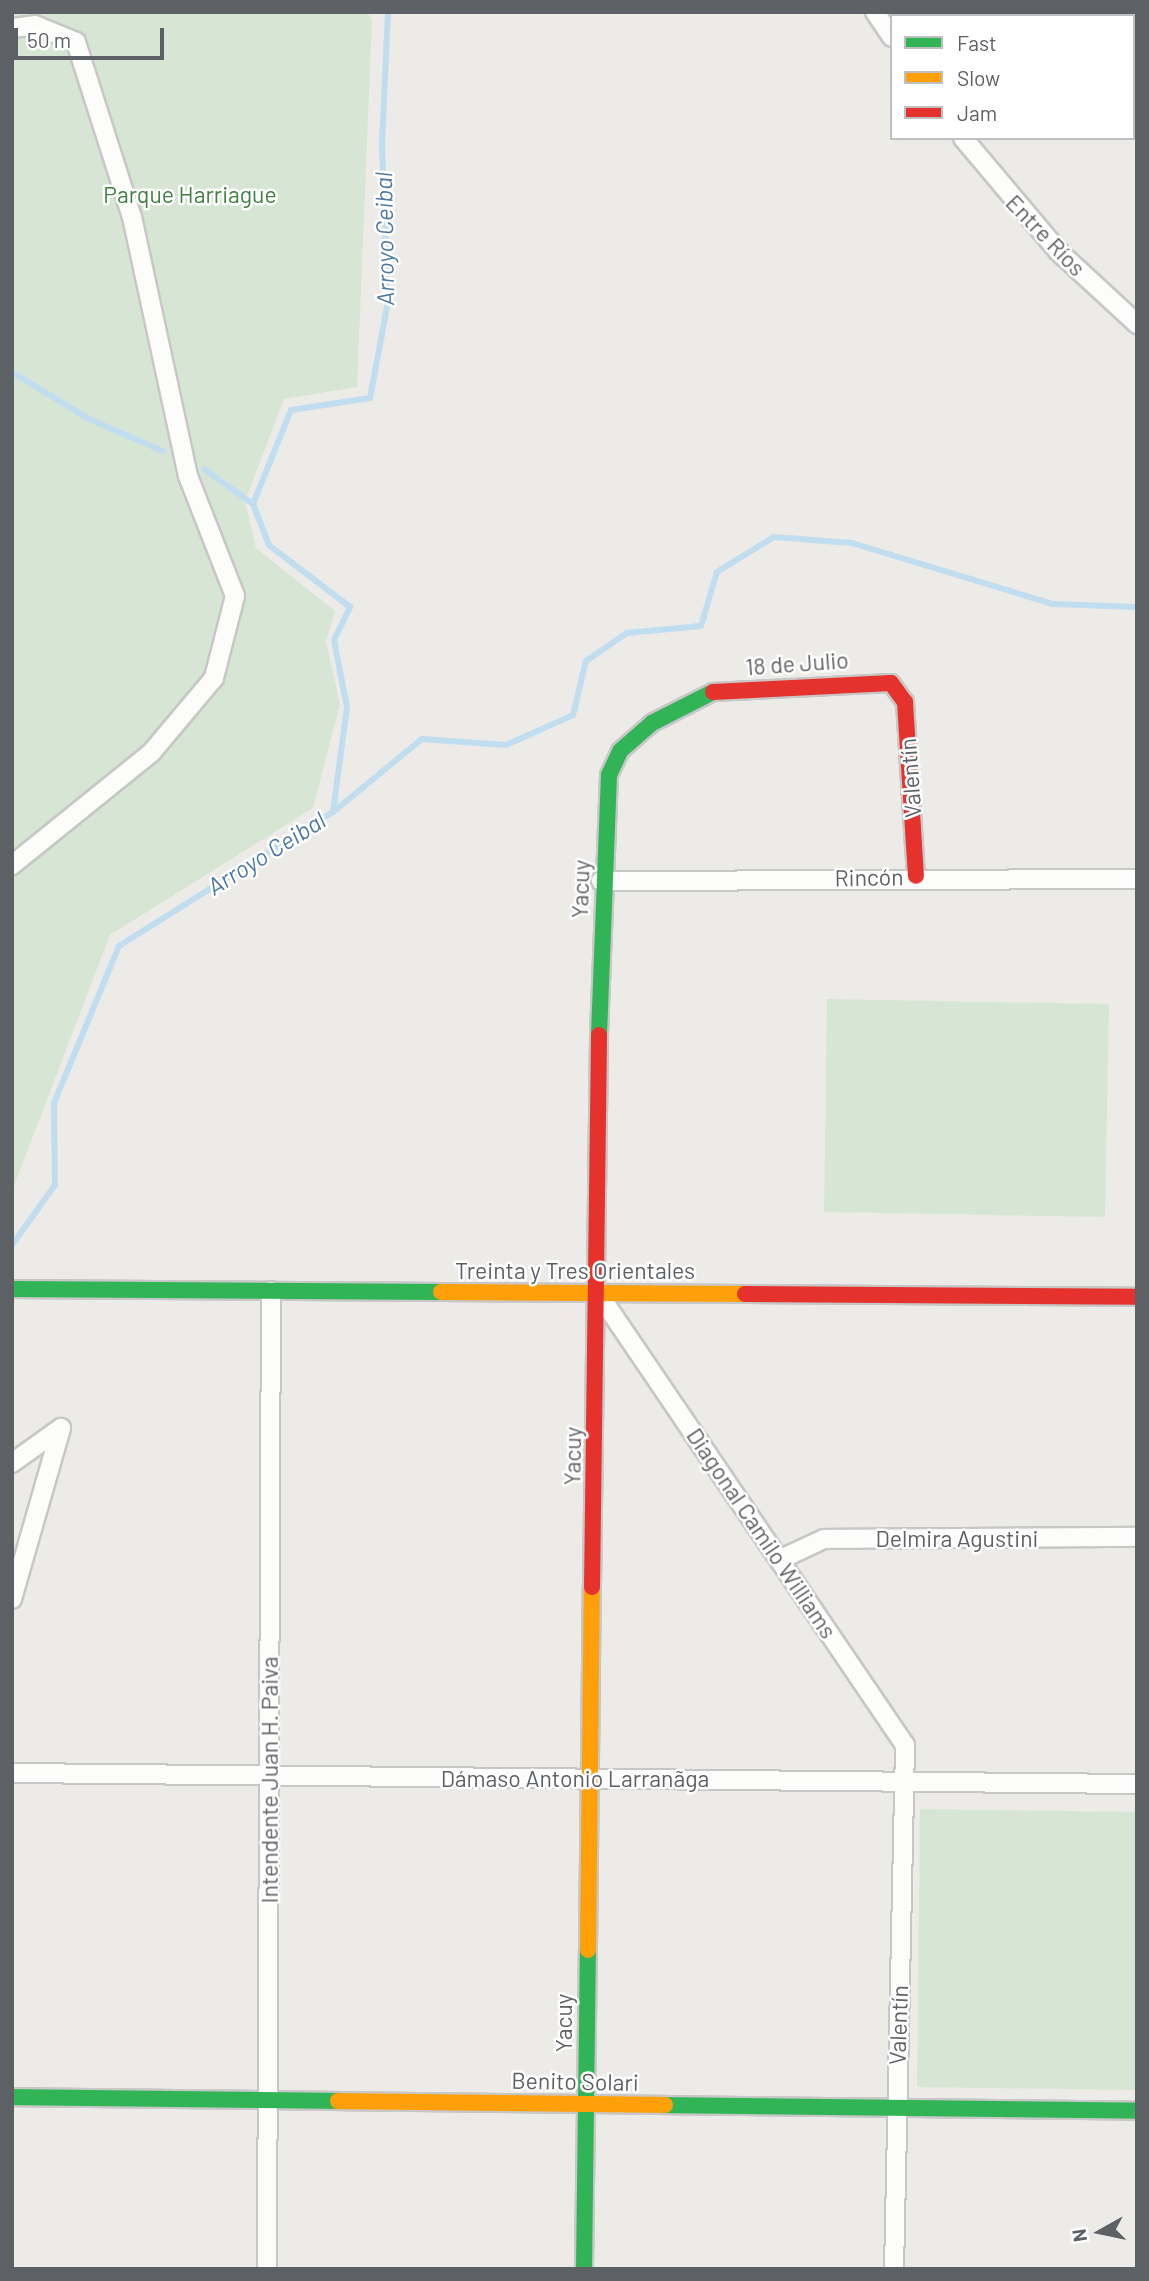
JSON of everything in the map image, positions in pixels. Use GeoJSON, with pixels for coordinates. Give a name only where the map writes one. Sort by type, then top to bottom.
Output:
{"type":"FeatureCollection","features":[{"type":"Feature","properties":{"kind":"street"},"geometry":{"type":"LineString","coordinates":[[875,12],[890,34]]}},
{"type":"Feature","properties":{"kind":"street"},"geometry":{"type":"LineString","coordinates":[[12,28],[35,25],[76,42],[132,217],[184,463],[235,596],[214,677],[169,732],[12,865]]}},
{"type":"Feature","properties":{"kind":"street","name":"Entre Ríos"},"geometry":{"type":"LineString","coordinates":[[965,140],[1058,251],[1137,324]]}},
{"type":"Feature","properties":{"kind":"street","name":"18 de Julio"},"geometry":{"type":"LineString","coordinates":[[706,692],[891,683]]}},
{"type":"Feature","properties":{"kind":"street","name":"Valentín"},"geometry":{"type":"LineString","coordinates":[[891,683],[905,702],[916,876]]}},
{"type":"Feature","properties":{"kind":"street","name":"Yacuy"},"geometry":{"type":"LineString","coordinates":[[584,2269],[587,1777],[598,1293],[601,881],[609,775],[620,751],[652,723],[706,692]]}},
{"type":"Feature","properties":{"kind":"street","name":"Rincón"},"geometry":{"type":"LineString","coordinates":[[601,881],[916,876],[1137,879]]}},
{"type":"Feature","properties":{"kind":"street","name":"Treinta y Tres Orientales"},"geometry":{"type":"LineString","coordinates":[[12,1289],[1137,1297]]}},
{"type":"Feature","properties":{"kind":"street","name":"Intendente Juan H. Paiva"},"geometry":{"type":"LineString","coordinates":[[267,2269],[271,1291]]}},
{"type":"Feature","properties":{"kind":"street","name":"Diagonal Camilo Williams"},"geometry":{"type":"LineString","coordinates":[[598,1293],[905,1745],[905,1780]]}},
{"type":"Feature","properties":{"kind":"street"},"geometry":{"type":"LineString","coordinates":[[12,1463],[61,1428],[12,1599]]}},
{"type":"Feature","properties":{"kind":"street","name":"Delmira Agustini"},"geometry":{"type":"LineString","coordinates":[[781,1559],[824,1539],[1137,1537]]}},
{"type":"Feature","properties":{"kind":"street","name":"Dámaso Antonio Larranãga"},"geometry":{"type":"LineString","coordinates":[[12,1773],[1137,1784]]}},
{"type":"Feature","properties":{"kind":"street","name":"Valentín"},"geometry":{"type":"LineString","coordinates":[[894,2269],[905,1780]]}},
{"type":"Feature","properties":{"kind":"street","name":"Benito Solari"},"geometry":{"type":"LineString","coordinates":[[12,2097],[1137,2110]]}},
{"type":"Feature","properties":{"kind":"green space","name":"Parque Harriague"},"geometry":{"type":"Polygon","coordinates":[[[12,12],[367,12],[372,20],[357,387],[284,399],[245,501],[256,548],[335,611],[326,641],[340,704],[313,808],[110,935],[12,1191],[12,12]]]}},
{"type":"Feature","properties":{"kind":"green space"},"geometry":{"type":"Polygon","coordinates":[[[827,999],[1109,1004],[1105,1217],[824,1212],[827,999]]]}},
{"type":"Feature","properties":{"kind":"green space"},"geometry":{"type":"Polygon","coordinates":[[[920,1809],[1137,1812],[1137,2090],[917,2087],[920,1809]]]}},
{"type":"Feature","properties":{"kind":"waterway","name":"Arroyo Ceibal"},"geometry":{"type":"LineString","coordinates":[[12,1245],[55,1185],[54,1103],[119,946],[333,812],[347,707],[334,640],[350,607],[269,545],[253,504],[291,410],[370,398],[388,302],[382,144],[388,12]]}},
{"type":"Feature","properties":{"kind":"waterway"},"geometry":{"type":"LineString","coordinates":[[12,372],[89,419],[163,451]]}},
{"type":"Feature","properties":{"kind":"waterway"},"geometry":{"type":"LineString","coordinates":[[204,469],[253,504]]}},
{"type":"Feature","properties":{"kind":"waterway"},"geometry":{"type":"LineString","coordinates":[[333,812],[422,739],[506,745],[573,715],[586,661],[627,633],[701,626],[717,572],[774,537],[852,543],[1053,604],[1137,607]]}},
{"type":"Feature","properties":{"kind":"traffic: fast"},"geometry":{"type":"LineString","coordinates":[[599,1035],[609,775],[620,751],[652,723],[713,692]]}},
{"type":"Feature","properties":{"kind":"traffic: fast"},"geometry":{"type":"LineString","coordinates":[[12,1289],[441,1292]]}},
{"type":"Feature","properties":{"kind":"traffic: fast"},"geometry":{"type":"LineString","coordinates":[[584,2269],[588,1950]]}},
{"type":"Feature","properties":{"kind":"traffic: fast"},"geometry":{"type":"LineString","coordinates":[[12,2097],[338,2101]]}},
{"type":"Feature","properties":{"kind":"traffic: fast"},"geometry":{"type":"LineString","coordinates":[[665,2105],[1137,2111]]}},
{"type":"Feature","properties":{"kind":"traffic: slow"},"geometry":{"type":"LineString","coordinates":[[441,1292],[745,1294]]}},
{"type":"Feature","properties":{"kind":"traffic: slow"},"geometry":{"type":"LineString","coordinates":[[588,1950],[592,1587]]}},
{"type":"Feature","properties":{"kind":"traffic: slow"},"geometry":{"type":"LineString","coordinates":[[338,2101],[665,2105]]}},
{"type":"Feature","properties":{"kind":"traffic: jam"},"geometry":{"type":"LineString","coordinates":[[713,692],[891,683],[905,702],[916,876]]}},
{"type":"Feature","properties":{"kind":"traffic: jam"},"geometry":{"type":"LineString","coordinates":[[592,1587],[599,1035]]}},
{"type":"Feature","properties":{"kind":"traffic: jam"},"geometry":{"type":"LineString","coordinates":[[745,1294],[1137,1297]]}}]}
